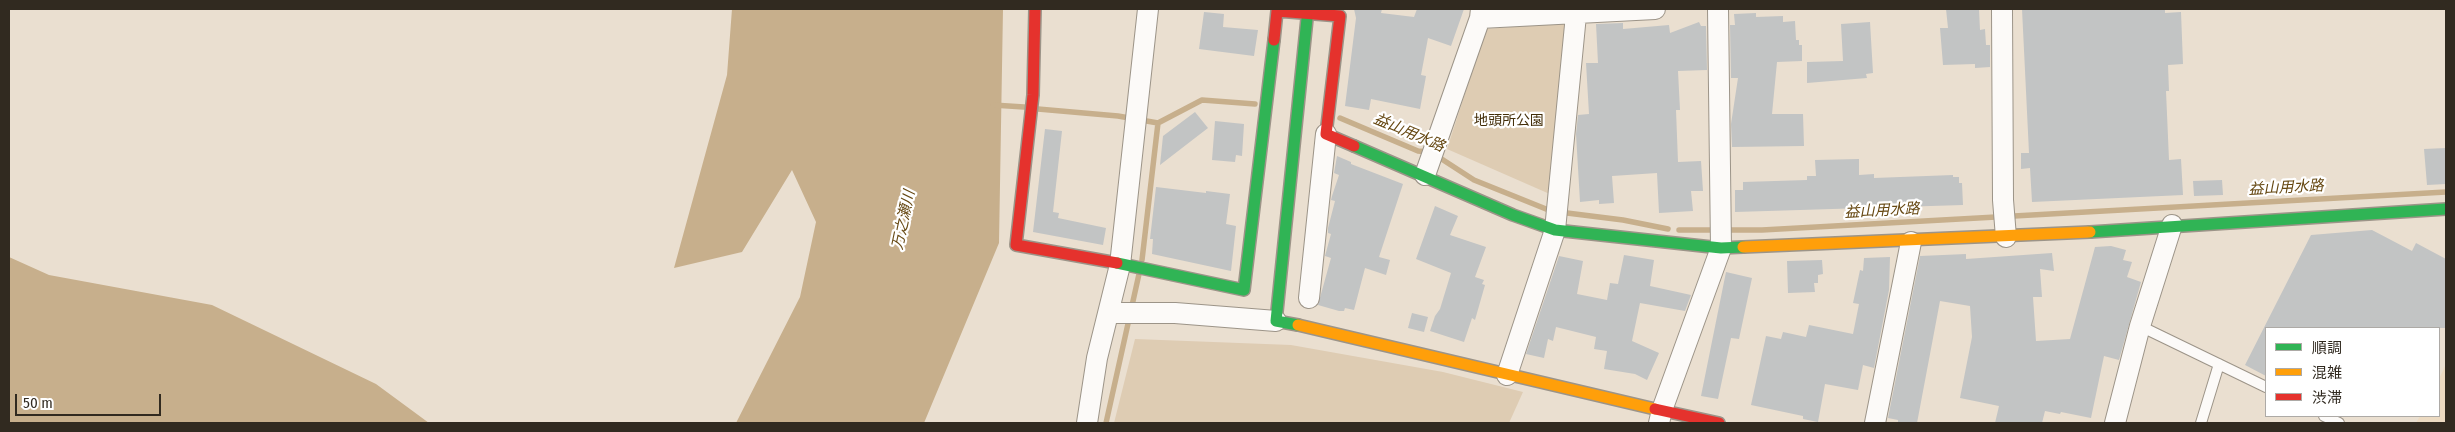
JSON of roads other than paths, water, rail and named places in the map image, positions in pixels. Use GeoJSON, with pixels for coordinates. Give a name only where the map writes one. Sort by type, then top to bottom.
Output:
{"type":"FeatureCollection","features":[{"type":"Feature","properties":{"kind":"street"},"geometry":{"type":"LineString","coordinates":[[1035,9],[1033,95],[1016,245],[1145,268],[1244,290],[1269,10],[1340,16],[1309,298]]}},
{"type":"Feature","properties":{"kind":"street"},"geometry":{"type":"LineString","coordinates":[[1087,423],[1097,358],[1116,313],[1126,266],[1148,9]]}},
{"type":"Feature","properties":{"kind":"street"},"geometry":{"type":"LineString","coordinates":[[1427,169],[1481,14],[1576,15],[1655,9]]}},
{"type":"Feature","properties":{"kind":"street"},"geometry":{"type":"LineString","coordinates":[[1660,417],[1722,244],[1718,9]]}},
{"type":"Feature","properties":{"kind":"street"},"geometry":{"type":"LineString","coordinates":[[2002,9],[2006,237]]}},
{"type":"Feature","properties":{"kind":"street"},"geometry":{"type":"LineString","coordinates":[[1276,321],[1308,12]]}},
{"type":"Feature","properties":{"kind":"street"},"geometry":{"type":"LineString","coordinates":[[1507,375],[1556,226],[1576,15]]}},
{"type":"Feature","properties":{"kind":"street"},"geometry":{"type":"LineString","coordinates":[[1326,134],[1427,169],[1513,215],[1556,226],[1722,244],[1911,242],[2446,209]]}},
{"type":"Feature","properties":{"kind":"street"},"geometry":{"type":"LineString","coordinates":[[2420,211],[2446,225]]}},
{"type":"Feature","properties":{"kind":"street"},"geometry":{"type":"LineString","coordinates":[[2115,423],[2140,326],[2172,225]]}},
{"type":"Feature","properties":{"kind":"street"},"geometry":{"type":"LineString","coordinates":[[1875,423],[1911,242]]}},
{"type":"Feature","properties":{"kind":"street"},"geometry":{"type":"LineString","coordinates":[[1116,313],[1144,312],[1276,321],[1351,336],[1507,375],[1660,417],[1719,423]]}},
{"type":"Feature","properties":{"kind":"lane"},"geometry":{"type":"LineString","coordinates":[[2140,326],[2265,387]]}},
{"type":"Feature","properties":{"kind":"lane"},"geometry":{"type":"LineString","coordinates":[[2201,423],[2219,364]]}},
{"type":"Feature","properties":{"kind":"lane"},"geometry":{"type":"LineString","coordinates":[[2326,417],[2340,423]]}},
{"type":"Feature","properties":{"kind":"water","name":"万之瀬川"},"geometry":{"type":"Polygon","coordinates":[[[732,9],[1003,9],[999,243],[924,423],[736,423],[800,297],[816,222],[792,170],[742,252],[674,268],[727,75],[732,9]]]}},
{"type":"Feature","properties":{"kind":"water"},"geometry":{"type":"Polygon","coordinates":[[[9,257],[49,275],[212,305],[376,384],[429,423],[9,423],[9,257]]]}},
{"type":"Feature","properties":{"kind":"waterway","name":"益山用水路"},"geometry":{"type":"LineString","coordinates":[[1158,123],[1202,100],[1255,104]]}},
{"type":"Feature","properties":{"kind":"waterway"},"geometry":{"type":"LineString","coordinates":[[993,105],[1024,107]]}},
{"type":"Feature","properties":{"kind":"waterway"},"geometry":{"type":"LineString","coordinates":[[1038,109],[1118,116],[1158,123]]}},
{"type":"Feature","properties":{"kind":"waterway","name":"益山用水路"},"geometry":{"type":"LineString","coordinates":[[1340,118],[1418,151],[1428,152]]}},
{"type":"Feature","properties":{"kind":"waterway","name":"益山用水路"},"geometry":{"type":"LineString","coordinates":[[1142,260],[1158,123]]}},
{"type":"Feature","properties":{"kind":"waterway","name":"益山用水路"},"geometry":{"type":"LineString","coordinates":[[1437,156],[1474,180],[1551,211],[1623,220],[1668,229]]}},
{"type":"Feature","properties":{"kind":"waterway","name":"益山用水路"},"geometry":{"type":"LineString","coordinates":[[1679,230],[1762,230],[2446,192]]}},
{"type":"Feature","properties":{"kind":"waterway","name":"益山用水路"},"geometry":{"type":"LineString","coordinates":[[1106,423],[1139,274]]}},
{"type":"Feature","properties":{"kind":"park label","name":"地頭所公園"},"geometry":{"type":"Point","coordinates":[1509,121]}}]}
